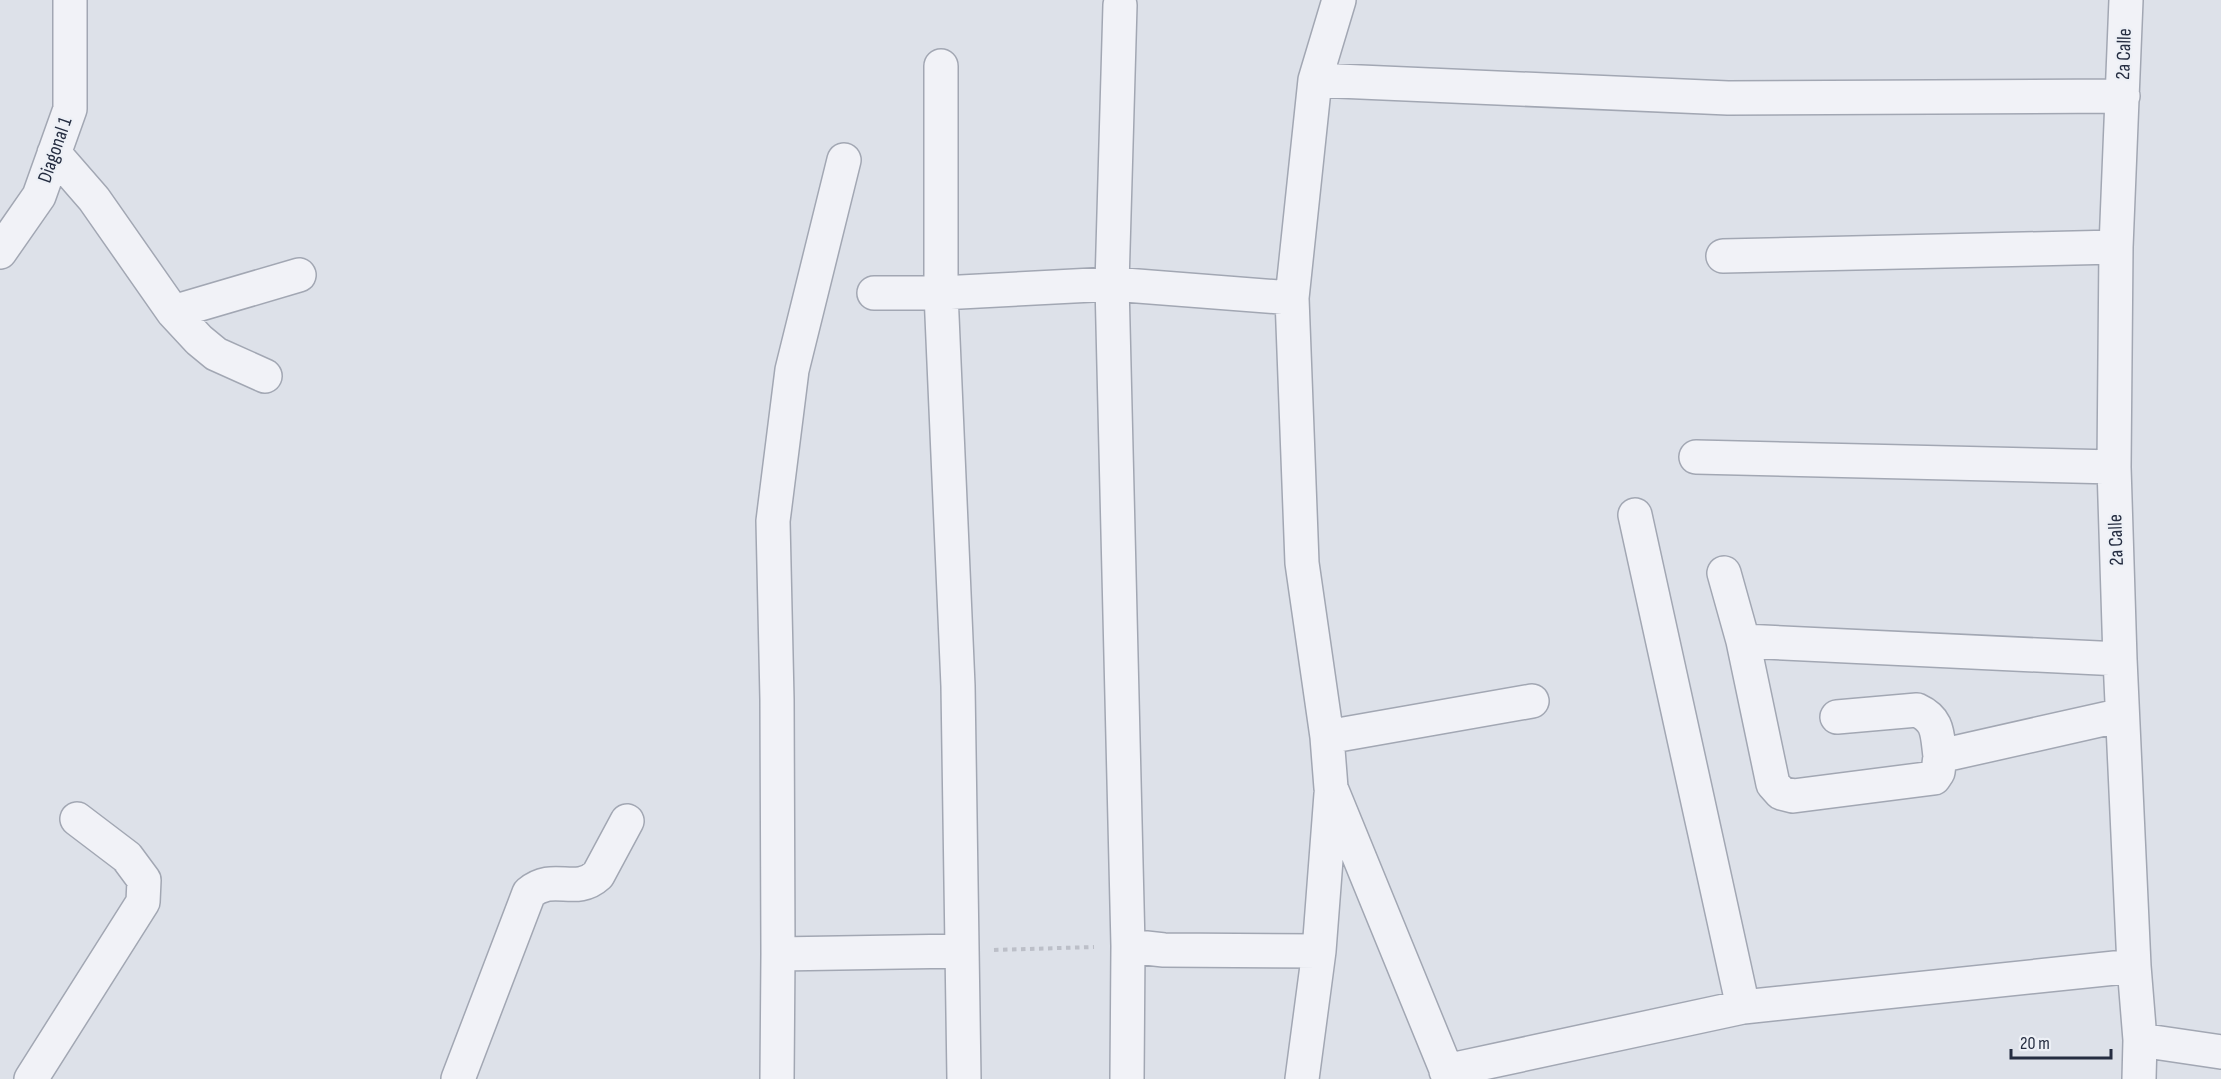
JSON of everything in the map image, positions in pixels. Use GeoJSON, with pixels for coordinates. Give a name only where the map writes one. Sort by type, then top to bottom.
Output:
{"type":"FeatureCollection","features":[{"type":"Feature","properties":{"kind":"street","name":"Diagonal 1"},"geometry":{"type":"LineString","coordinates":[[0,252],[39,196],[70,110],[70,0]]}},
{"type":"Feature","properties":{"kind":"street"},"geometry":{"type":"LineString","coordinates":[[1302,1079],[1319,951],[1331,788],[1327,737],[1302,563],[1292,298],[1315,80],[1340,0]]}},
{"type":"Feature","properties":{"kind":"street","name":"2a Calle"},"geometry":{"type":"LineString","coordinates":[[2126,0],[2116,247],[2114,467],[2122,715],[2134,966],[2140,1040],[2139,1079]]}},
{"type":"Feature","properties":{"kind":"street"},"geometry":{"type":"LineString","coordinates":[[1120,6],[1112,284],[1128,946],[1127,1079]]}},
{"type":"Feature","properties":{"kind":"street"},"geometry":{"type":"LineString","coordinates":[[940,66],[941,293],[958,686],[964,1079]]}},
{"type":"Feature","properties":{"kind":"street"},"geometry":{"type":"LineString","coordinates":[[1315,80],[1728,99],[2123,96]]}},
{"type":"Feature","properties":{"kind":"street"},"geometry":{"type":"LineString","coordinates":[[54,153],[94,199],[173,312],[198,340],[216,354],[265,376]]}},
{"type":"Feature","properties":{"kind":"street"},"geometry":{"type":"LineString","coordinates":[[777,1079],[777,699],[773,521],[792,370],[843,160]]}},
{"type":"Feature","properties":{"kind":"street"},"geometry":{"type":"LineString","coordinates":[[1723,256],[2116,247]]}},
{"type":"Feature","properties":{"kind":"street"},"geometry":{"type":"LineString","coordinates":[[173,312],[299,274]]}},
{"type":"Feature","properties":{"kind":"street"},"geometry":{"type":"LineString","coordinates":[[874,293],[941,293],[1112,284],[1292,298]]}},
{"type":"Feature","properties":{"kind":"street"},"geometry":{"type":"LineString","coordinates":[[1696,457],[2114,467]]}},
{"type":"Feature","properties":{"kind":"street"},"geometry":{"type":"LineString","coordinates":[[1635,515],[1743,1007]]}},
{"type":"Feature","properties":{"kind":"street"},"geometry":{"type":"LineString","coordinates":[[1724,573],[1743,641],[1773,784],[1781,793],[1793,796],[1934,778],[1938,772],[1940,756],[1935,724],[1928,715],[1917,710],[1837,717]]}},
{"type":"Feature","properties":{"kind":"street"},"geometry":{"type":"LineString","coordinates":[[1743,641],[2120,659]]}},
{"type":"Feature","properties":{"kind":"street"},"geometry":{"type":"LineString","coordinates":[[1327,737],[1532,701]]}},
{"type":"Feature","properties":{"kind":"street"},"geometry":{"type":"LineString","coordinates":[[1940,756],[2122,715]]}},
{"type":"Feature","properties":{"kind":"street"},"geometry":{"type":"LineString","coordinates":[[1331,788],[1448,1075],[1743,1007],[2134,966]]}},
{"type":"Feature","properties":{"kind":"street"},"geometry":{"type":"LineString","coordinates":[[31,1079],[143,902],[144,880],[128,857],[77,819]]}},
{"type":"Feature","properties":{"kind":"street"},"geometry":{"type":"LineString","coordinates":[[458,1079],[529,893],[544,883],[578,885],[591,882],[598,876],[627,821]]}},
{"type":"Feature","properties":{"kind":"street"},"geometry":{"type":"LineString","coordinates":[[1128,946],[1164,950],[1319,951]]}},
{"type":"Feature","properties":{"kind":"street"},"geometry":{"type":"LineString","coordinates":[[778,954],[962,951]]}},
{"type":"Feature","properties":{"kind":"street"},"geometry":{"type":"LineString","coordinates":[[2140,1040],[2221,1052]]}},
{"type":"Feature","properties":{"kind":"path"},"geometry":{"type":"LineString","coordinates":[[962,951],[1128,946]]}}]}
